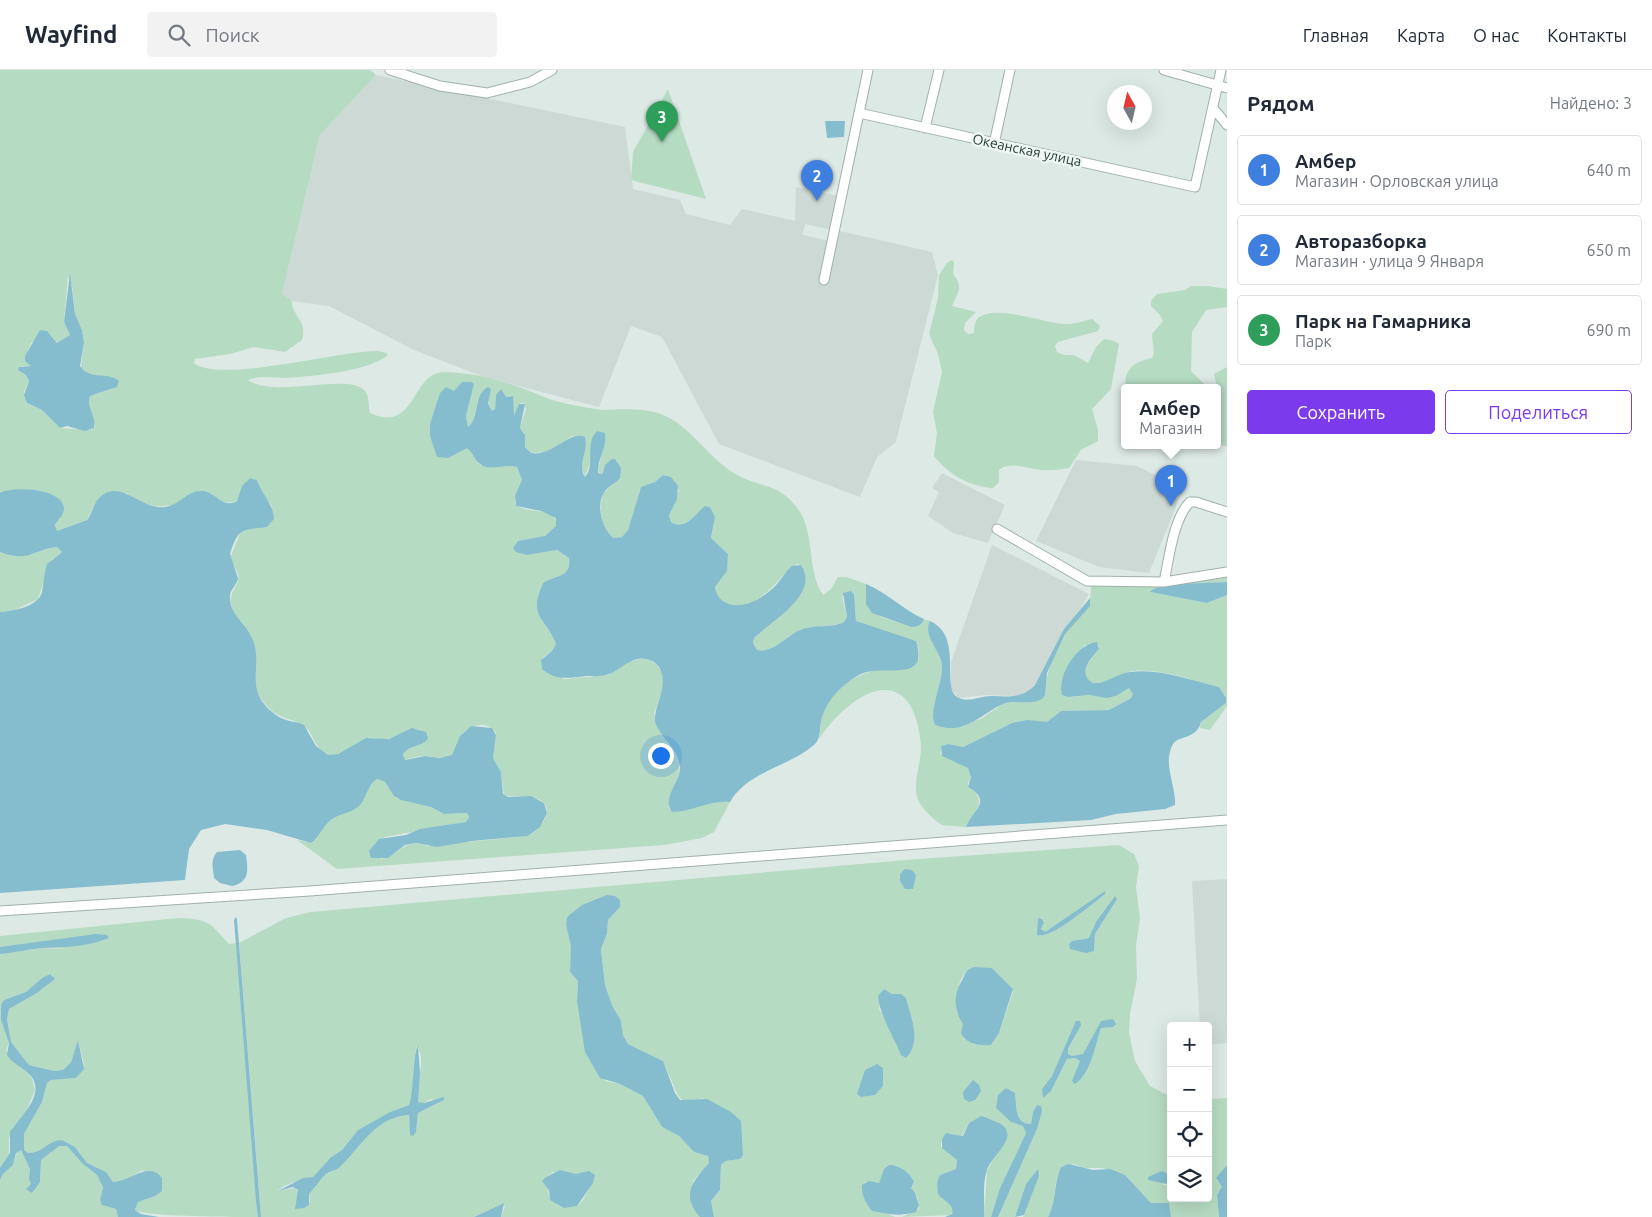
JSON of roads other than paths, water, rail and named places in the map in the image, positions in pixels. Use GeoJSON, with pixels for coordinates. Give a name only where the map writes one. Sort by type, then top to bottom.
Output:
{"type":"FeatureCollection","features":[{"type":"Feature","properties":{"kind":"street"},"geometry":{"type":"LineString","coordinates":[[390,70],[440,86],[487,93],[530,82],[552,70]]}},
{"type":"Feature","properties":{"kind":"street"},"geometry":{"type":"LineString","coordinates":[[824,280],[868,70]]}},
{"type":"Feature","properties":{"kind":"street"},"geometry":{"type":"LineString","coordinates":[[925,128],[939,70]]}},
{"type":"Feature","properties":{"kind":"street"},"geometry":{"type":"LineString","coordinates":[[994,144],[1010,70]]}},
{"type":"Feature","properties":{"kind":"street"},"geometry":{"type":"LineString","coordinates":[[1164,70],[1222,87]]}},
{"type":"Feature","properties":{"kind":"street"},"geometry":{"type":"LineString","coordinates":[[1222,70],[1222,87],[1213,108],[1227,125]]}},
{"type":"Feature","properties":{"kind":"street","name":"Океанская улица"},"geometry":{"type":"LineString","coordinates":[[859,113],[1195,187],[1213,108]]}},
{"type":"Feature","properties":{"kind":"street"},"geometry":{"type":"LineString","coordinates":[[1164,582],[1178,522],[1190,502],[1196,502],[1227,512]]}},
{"type":"Feature","properties":{"kind":"street"},"geometry":{"type":"LineString","coordinates":[[997,529],[1087,581],[1164,582],[1227,572]]}},
{"type":"Feature","properties":{"kind":"street"},"geometry":{"type":"LineString","coordinates":[[0,911],[310,891],[1227,820]]}},
{"type":"Feature","properties":{"kind":"water"},"geometry":{"type":"Polygon","coordinates":[[[825,121],[845,121],[844,137],[827,138],[825,121]]]}},
{"type":"Feature","properties":{"kind":"water"},"geometry":{"type":"Polygon","coordinates":[[[70,273],[75,314],[82,330],[84,343],[80,366],[84,371],[94,375],[114,378],[119,381],[117,387],[90,396],[89,404],[95,424],[94,428],[85,431],[67,426],[60,428],[42,410],[27,403],[24,395],[29,381],[26,375],[18,370],[19,367],[31,366],[25,361],[25,356],[40,330],[47,331],[57,343],[70,335],[64,322],[70,273]]]}},
{"type":"Feature","properties":{"kind":"water"},"geometry":{"type":"Polygon","coordinates":[[[462,382],[474,384],[466,416],[468,427],[474,419],[483,391],[488,387],[491,389],[488,403],[492,411],[495,409],[496,395],[501,389],[506,397],[513,396],[514,416],[519,404],[525,404],[520,428],[525,435],[525,447],[531,453],[546,451],[573,437],[585,437],[586,447],[582,468],[585,477],[590,466],[590,448],[593,436],[597,431],[605,433],[606,438],[598,473],[602,474],[605,465],[612,459],[615,459],[621,468],[620,478],[605,491],[600,502],[603,523],[614,538],[622,537],[628,530],[641,487],[655,482],[663,475],[671,477],[678,486],[677,499],[669,515],[671,522],[676,524],[686,523],[705,506],[710,507],[715,517],[711,538],[728,554],[727,571],[715,587],[718,595],[726,603],[742,605],[755,601],[772,589],[792,566],[801,565],[805,576],[804,586],[799,597],[781,616],[754,638],[753,643],[757,650],[768,650],[804,629],[844,622],[847,617],[843,593],[851,591],[854,594],[856,621],[916,641],[919,655],[916,663],[910,668],[901,670],[869,672],[859,675],[847,683],[828,704],[822,717],[817,742],[804,753],[757,777],[737,792],[730,802],[715,803],[672,812],[669,807],[670,795],[678,778],[680,767],[673,748],[655,722],[663,680],[661,670],[654,662],[641,658],[600,676],[558,677],[542,669],[541,660],[552,651],[556,644],[537,611],[539,595],[543,583],[565,573],[568,569],[569,558],[557,550],[527,555],[516,552],[513,548],[518,541],[545,536],[556,526],[556,518],[541,511],[516,506],[515,495],[522,480],[517,467],[484,466],[478,462],[467,448],[448,458],[437,457],[430,436],[430,424],[440,393],[446,387],[454,391],[462,382]]]}},
{"type":"Feature","properties":{"kind":"water"},"geometry":{"type":"Polygon","coordinates":[[[250,478],[257,480],[272,508],[274,519],[267,527],[247,530],[239,534],[236,539],[230,554],[238,578],[230,595],[230,602],[252,638],[256,659],[257,688],[260,698],[267,707],[282,719],[304,725],[316,746],[328,755],[338,754],[366,738],[389,739],[412,728],[426,732],[428,738],[423,743],[408,749],[403,755],[405,760],[425,756],[440,758],[452,755],[460,736],[471,726],[492,728],[496,735],[493,758],[501,772],[503,794],[508,797],[531,796],[544,803],[547,813],[540,827],[528,836],[472,841],[437,847],[416,843],[405,845],[388,858],[371,858],[369,851],[379,839],[406,835],[420,829],[466,822],[469,817],[467,813],[444,814],[431,807],[401,800],[394,796],[385,782],[378,779],[372,783],[358,807],[330,821],[311,843],[267,830],[225,824],[201,830],[189,849],[185,880],[0,893],[0,612],[18,609],[36,601],[42,592],[47,564],[62,552],[57,547],[24,556],[0,552],[0,493],[25,489],[36,490],[55,496],[61,501],[64,508],[62,515],[55,525],[57,531],[87,520],[96,501],[106,493],[122,492],[156,507],[170,506],[197,491],[208,492],[223,502],[232,503],[237,501],[242,486],[250,478]]]}},
{"type":"Feature","properties":{"kind":"water"},"geometry":{"type":"Polygon","coordinates":[[[1227,582],[1227,595],[1207,603],[1150,592],[1155,588],[1164,586],[1227,582]]]}},
{"type":"Feature","properties":{"kind":"water"},"geometry":{"type":"Polygon","coordinates":[[[866,584],[924,619],[922,623],[911,627],[872,613],[866,604],[866,584]]]}},
{"type":"Feature","properties":{"kind":"water"},"geometry":{"type":"Polygon","coordinates":[[[1090,598],[1090,606],[1065,634],[1047,673],[1045,695],[1042,699],[1033,702],[1003,704],[971,723],[955,728],[935,725],[933,713],[942,668],[929,633],[930,621],[940,629],[946,639],[949,650],[953,693],[959,698],[967,700],[989,696],[1016,696],[1026,692],[1035,685],[1064,629],[1090,598]]]}},
{"type":"Feature","properties":{"kind":"water"},"geometry":{"type":"Polygon","coordinates":[[[1097,642],[1099,649],[1085,670],[1088,679],[1093,683],[1103,682],[1125,673],[1141,671],[1164,673],[1219,687],[1226,698],[1226,703],[1201,722],[1195,732],[1174,742],[1172,746],[1169,768],[1175,805],[1165,809],[1116,814],[1091,820],[966,827],[979,807],[979,797],[976,792],[968,787],[971,777],[968,768],[942,756],[941,746],[948,744],[963,747],[1012,723],[1027,720],[1047,722],[1061,711],[1109,710],[1131,698],[1133,694],[1129,688],[1116,696],[1107,698],[1089,695],[1068,697],[1062,695],[1061,687],[1070,662],[1082,648],[1097,642]]]}},
{"type":"Feature","properties":{"kind":"water"},"geometry":{"type":"Polygon","coordinates":[[[240,850],[246,855],[247,870],[245,878],[242,882],[232,886],[220,883],[214,878],[213,858],[217,852],[240,850]]]}},
{"type":"Feature","properties":{"kind":"water"},"geometry":{"type":"Polygon","coordinates":[[[905,869],[912,870],[916,875],[913,889],[905,889],[900,881],[900,874],[905,869]]]}},
{"type":"Feature","properties":{"kind":"water"},"geometry":{"type":"Polygon","coordinates":[[[1105,891],[1105,894],[1062,927],[1043,935],[1037,935],[1038,918],[1042,919],[1044,923],[1041,929],[1045,932],[1105,891]]]}},
{"type":"Feature","properties":{"kind":"water"},"geometry":{"type":"Polygon","coordinates":[[[607,895],[615,896],[620,900],[620,907],[608,920],[607,934],[601,949],[605,985],[612,1005],[621,1021],[623,1035],[628,1044],[663,1061],[675,1093],[680,1100],[707,1099],[731,1112],[741,1121],[743,1155],[740,1159],[726,1161],[721,1165],[720,1190],[711,1201],[714,1217],[700,1217],[694,1209],[690,1195],[694,1182],[709,1163],[708,1156],[694,1152],[679,1136],[662,1127],[643,1096],[620,1084],[600,1078],[585,1052],[577,1001],[578,981],[570,972],[571,946],[566,925],[567,917],[582,905],[607,895]]]}},
{"type":"Feature","properties":{"kind":"water"},"geometry":{"type":"Polygon","coordinates":[[[1115,896],[1117,899],[1095,934],[1094,951],[1086,953],[1070,949],[1069,944],[1072,941],[1089,938],[1096,922],[1115,896]]]}},
{"type":"Feature","properties":{"kind":"water"},"geometry":{"type":"Polygon","coordinates":[[[236,917],[261,1217],[258,1217],[256,1201],[234,920],[236,917]]]}},
{"type":"Feature","properties":{"kind":"water"},"geometry":{"type":"Polygon","coordinates":[[[96,934],[107,935],[109,938],[85,945],[0,954],[0,947],[96,934]]]}},
{"type":"Feature","properties":{"kind":"water"},"geometry":{"type":"Polygon","coordinates":[[[974,967],[992,968],[1013,989],[999,1033],[991,1045],[978,1045],[970,1042],[961,1033],[963,1024],[956,1008],[957,992],[968,969],[974,967]]]}},
{"type":"Feature","properties":{"kind":"water"},"geometry":{"type":"Polygon","coordinates":[[[50,974],[55,979],[37,993],[9,1009],[7,1019],[11,1042],[29,1065],[54,1071],[63,1070],[71,1062],[78,1040],[84,1069],[76,1078],[51,1080],[47,1083],[42,1102],[24,1134],[24,1150],[28,1153],[38,1151],[53,1142],[62,1140],[75,1147],[87,1163],[106,1172],[113,1182],[145,1171],[157,1173],[162,1178],[162,1191],[155,1196],[138,1202],[135,1210],[141,1214],[159,1217],[118,1217],[116,1209],[102,1205],[100,1200],[103,1187],[97,1175],[83,1164],[67,1146],[59,1146],[41,1160],[40,1182],[32,1193],[26,1189],[31,1184],[29,1179],[30,1169],[21,1150],[16,1153],[13,1165],[3,1174],[0,1180],[0,1168],[10,1153],[10,1132],[30,1106],[35,1091],[35,1083],[31,1076],[7,1055],[9,1043],[1,1020],[1,1005],[4,1000],[26,992],[42,978],[50,974]]]}},
{"type":"Feature","properties":{"kind":"water"},"geometry":{"type":"Polygon","coordinates":[[[884,989],[892,994],[901,994],[906,998],[914,1029],[914,1037],[911,1051],[906,1058],[901,1055],[881,1010],[878,996],[884,989]]]}},
{"type":"Feature","properties":{"kind":"water"},"geometry":{"type":"Polygon","coordinates":[[[1113,1019],[1116,1024],[1113,1027],[1101,1028],[1089,1066],[1080,1079],[1075,1084],[1072,1081],[1080,1061],[1075,1058],[1067,1059],[1051,1091],[1043,1098],[1042,1089],[1052,1076],[1076,1021],[1080,1021],[1081,1025],[1068,1049],[1068,1054],[1072,1056],[1083,1054],[1101,1021],[1113,1019]]]}},
{"type":"Feature","properties":{"kind":"water"},"geometry":{"type":"Polygon","coordinates":[[[418,1046],[420,1072],[418,1102],[424,1103],[444,1097],[444,1100],[418,1113],[416,1132],[413,1136],[410,1135],[409,1115],[397,1117],[378,1127],[340,1167],[323,1177],[309,1194],[309,1205],[304,1208],[295,1209],[298,1190],[293,1187],[278,1191],[303,1178],[313,1177],[330,1158],[342,1150],[358,1130],[390,1112],[409,1105],[415,1055],[418,1046]]]}},
{"type":"Feature","properties":{"kind":"water"},"geometry":{"type":"Polygon","coordinates":[[[877,1064],[883,1068],[883,1086],[875,1095],[861,1097],[857,1094],[865,1070],[877,1064]]]}},
{"type":"Feature","properties":{"kind":"water"},"geometry":{"type":"Polygon","coordinates":[[[973,1080],[979,1085],[981,1091],[975,1100],[969,1102],[964,1099],[963,1092],[973,1080]]]}},
{"type":"Feature","properties":{"kind":"water"},"geometry":{"type":"Polygon","coordinates":[[[1006,1088],[1015,1093],[1017,1113],[1022,1121],[1031,1124],[1033,1112],[1037,1105],[1041,1106],[1042,1111],[1037,1129],[998,1217],[991,1217],[1000,1188],[1026,1133],[1023,1126],[1011,1122],[996,1108],[998,1095],[1006,1088]]]}},
{"type":"Feature","properties":{"kind":"water"},"geometry":{"type":"Polygon","coordinates":[[[981,1116],[999,1123],[1008,1133],[1004,1145],[990,1164],[985,1175],[984,1217],[945,1217],[952,1214],[952,1208],[938,1194],[937,1183],[940,1175],[956,1169],[957,1160],[942,1148],[942,1139],[946,1133],[963,1136],[969,1123],[981,1116]]]}},
{"type":"Feature","properties":{"kind":"water"},"geometry":{"type":"Polygon","coordinates":[[[1069,1164],[1093,1170],[1110,1169],[1125,1175],[1151,1203],[1169,1203],[1171,1217],[1048,1217],[1053,1205],[1061,1167],[1069,1164]]]}},
{"type":"Feature","properties":{"kind":"water"},"geometry":{"type":"Polygon","coordinates":[[[889,1165],[907,1172],[914,1182],[911,1188],[919,1205],[916,1212],[898,1215],[872,1211],[866,1202],[862,1192],[862,1185],[869,1181],[879,1183],[884,1169],[889,1165]]]}},
{"type":"Feature","properties":{"kind":"water"},"geometry":{"type":"Polygon","coordinates":[[[1227,1165],[1227,1217],[1219,1217],[1217,1195],[1222,1187],[1216,1178],[1227,1165]]]}},
{"type":"Feature","properties":{"kind":"water"},"geometry":{"type":"Polygon","coordinates":[[[1038,1169],[1039,1176],[1024,1215],[1015,1217],[1026,1184],[1038,1169]]]}},
{"type":"Feature","properties":{"kind":"water"},"geometry":{"type":"Polygon","coordinates":[[[560,1170],[576,1174],[589,1171],[595,1175],[593,1183],[577,1206],[564,1208],[550,1200],[549,1190],[542,1181],[560,1170]]]}},
{"type":"Feature","properties":{"kind":"water"},"geometry":{"type":"Polygon","coordinates":[[[1162,1171],[1167,1173],[1167,1184],[1148,1180],[1148,1177],[1162,1171]]]}},
{"type":"Feature","properties":{"kind":"water"},"geometry":{"type":"Polygon","coordinates":[[[504,1203],[501,1217],[474,1217],[504,1203]]]}},
{"type":"Feature","properties":{"kind":"place","name":"Парк на Гамарника"},"geometry":{"type":"Point","coordinates":[662,142]}},
{"type":"Feature","properties":{"kind":"place","name":"Авторазборка"},"geometry":{"type":"Point","coordinates":[817,201]}},
{"type":"Feature","properties":{"kind":"place","name":"Амбер"},"geometry":{"type":"Point","coordinates":[1171,506]}}]}
